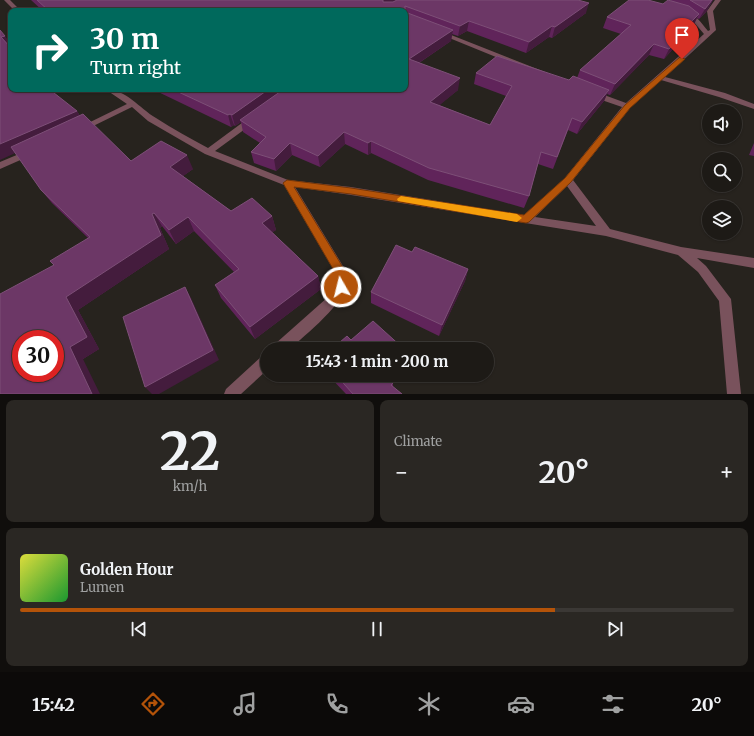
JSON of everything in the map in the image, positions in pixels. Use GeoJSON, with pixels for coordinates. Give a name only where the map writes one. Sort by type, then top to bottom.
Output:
{"type":"FeatureCollection","features":[{"type":"Feature","properties":{"kind":"street"},"geometry":{"type":"LineString","coordinates":[[526,219],[568,180],[627,106],[661,78],[713,30],[710,11],[718,0]]}},
{"type":"Feature","properties":{"kind":"street"},"geometry":{"type":"LineString","coordinates":[[681,12],[694,19],[708,35]]}},
{"type":"Feature","properties":{"kind":"street"},"geometry":{"type":"LineString","coordinates":[[434,30],[549,76]]}},
{"type":"Feature","properties":{"kind":"street"},"geometry":{"type":"LineString","coordinates":[[661,78],[754,107]]}},
{"type":"Feature","properties":{"kind":"street"},"geometry":{"type":"LineString","coordinates":[[583,90],[627,106]]}},
{"type":"Feature","properties":{"kind":"street"},"geometry":{"type":"LineString","coordinates":[[114,92],[133,104],[151,119],[208,152],[287,183],[351,191],[606,232],[681,251],[754,263]]}},
{"type":"Feature","properties":{"kind":"street"},"geometry":{"type":"LineString","coordinates":[[68,134],[133,104]]}},
{"type":"Feature","properties":{"kind":"street"},"geometry":{"type":"LineString","coordinates":[[208,152],[259,115]]}},
{"type":"Feature","properties":{"kind":"street"},"geometry":{"type":"LineString","coordinates":[[0,166],[40,148]]}},
{"type":"Feature","properties":{"kind":"street"},"geometry":{"type":"LineString","coordinates":[[568,180],[606,232]]}},
{"type":"Feature","properties":{"kind":"street"},"geometry":{"type":"LineString","coordinates":[[287,183],[342,274],[341,287],[332,301],[288,342]]}},
{"type":"Feature","properties":{"kind":"street"},"geometry":{"type":"LineString","coordinates":[[681,251],[702,269],[725,299],[734,394]]}},
{"type":"Feature","properties":{"kind":"street"},"geometry":{"type":"LineString","coordinates":[[231,394],[260,367]]}},
{"type":"Feature","properties":{"kind":"building"},"geometry":{"type":"Polygon","coordinates":[[[37,0],[383,0],[383,2],[393,2],[397,0],[578,0],[589,3],[555,27],[552,26],[529,42],[469,21],[460,26],[405,6],[405,8],[46,8],[37,0]]]}},
{"type":"Feature","properties":{"kind":"building"},"geometry":{"type":"Polygon","coordinates":[[[629,0],[648,0],[663,4],[668,0],[689,6],[699,14],[685,28],[687,29],[669,49],[654,44],[615,84],[580,70],[631,25],[607,17],[629,0]]]}},
{"type":"Feature","properties":{"kind":"building"},"geometry":{"type":"Polygon","coordinates":[[[690,0],[712,0],[705,9],[690,0]]]}},
{"type":"Feature","properties":{"kind":"building"},"geometry":{"type":"Polygon","coordinates":[[[408,13],[453,30],[409,59],[460,78],[430,102],[490,125],[512,86],[476,73],[497,56],[569,80],[573,76],[609,90],[582,122],[572,118],[557,157],[541,152],[529,196],[429,168],[371,141],[368,143],[344,132],[318,156],[290,143],[274,159],[251,152],[266,137],[240,120],[280,92],[408,92],[408,13]]]}},
{"type":"Feature","properties":{"kind":"building"},"geometry":{"type":"Polygon","coordinates":[[[0,30],[5,36],[1,37],[8,45],[8,92],[53,92],[77,111],[0,144],[0,30]]]}},
{"type":"Feature","properties":{"kind":"building"},"geometry":{"type":"Polygon","coordinates":[[[178,92],[265,92],[232,115],[228,115],[178,92]]]}},
{"type":"Feature","properties":{"kind":"building"},"geometry":{"type":"Polygon","coordinates":[[[83,114],[131,161],[161,141],[187,155],[170,167],[231,211],[252,198],[272,216],[262,223],[318,276],[250,327],[215,285],[239,269],[188,217],[169,230],[154,213],[152,214],[161,235],[66,297],[87,337],[70,347],[92,394],[0,394],[0,294],[54,265],[50,261],[90,237],[41,190],[11,147],[83,114]]]}},
{"type":"Feature","properties":{"kind":"building"},"geometry":{"type":"Polygon","coordinates":[[[396,245],[412,252],[415,247],[468,269],[442,325],[371,292],[396,245]]]}},
{"type":"Feature","properties":{"kind":"building"},"geometry":{"type":"Polygon","coordinates":[[[185,287],[213,350],[145,387],[123,317],[185,287]]]}},
{"type":"Feature","properties":{"kind":"building"},"geometry":{"type":"Polygon","coordinates":[[[373,321],[396,342],[340,342],[347,336],[351,340],[373,321]]]}},
{"type":"Feature","properties":{"kind":"building"},"geometry":{"type":"Polygon","coordinates":[[[342,382],[394,382],[391,385],[402,394],[353,394],[342,382]]]}},
{"type":"Feature","properties":{"kind":"slow traffic"},"geometry":{"type":"LineString","coordinates":[[401,199],[517,218]]}},
{"type":"Feature","properties":{"kind":"route"},"geometry":{"type":"LineString","coordinates":[[341,287],[342,274],[287,183],[351,191],[526,219],[568,180],[627,106],[682,59]]}}]}
